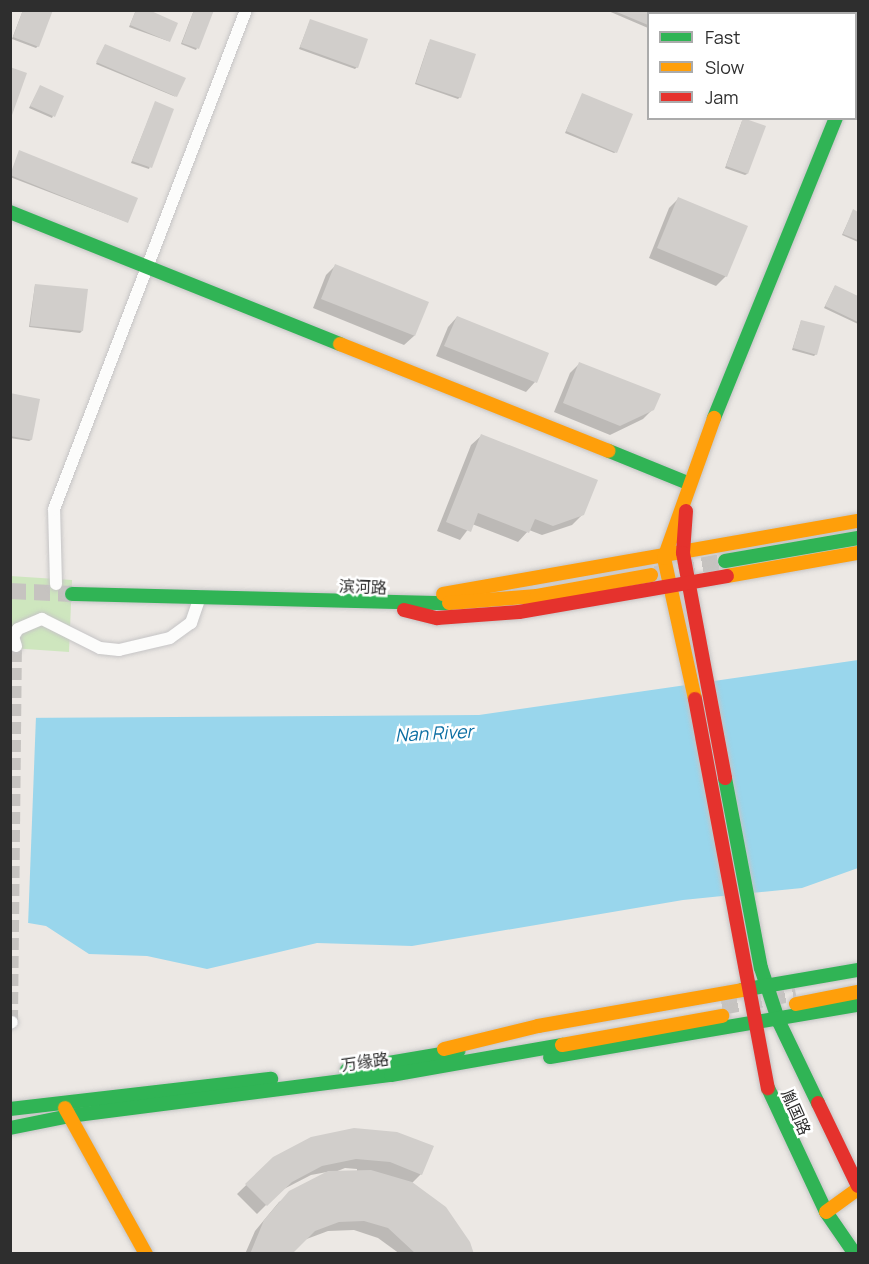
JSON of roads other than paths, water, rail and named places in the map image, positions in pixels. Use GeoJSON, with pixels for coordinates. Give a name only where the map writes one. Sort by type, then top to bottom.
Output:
{"type":"FeatureCollection","features":[{"type":"Feature","properties":{"kind":"main road"},"geometry":{"type":"LineString","coordinates":[[664,558],[688,483],[835,120]]}},
{"type":"Feature","properties":{"kind":"main road"},"geometry":{"type":"LineString","coordinates":[[10,212],[688,483]]}},
{"type":"Feature","properties":{"kind":"main road","name":"胤国路"},"geometry":{"type":"LineString","coordinates":[[688,483],[682,553],[702,644],[761,968],[779,1022],[858,1187]]}},
{"type":"Feature","properties":{"kind":"main road"},"geometry":{"type":"LineString","coordinates":[[382,604],[664,558],[858,521]]}},
{"type":"Feature","properties":{"kind":"main road"},"geometry":{"type":"LineString","coordinates":[[725,561],[858,538]]}},
{"type":"Feature","properties":{"kind":"main road"},"geometry":{"type":"LineString","coordinates":[[382,604],[437,618],[519,612],[858,553]]}},
{"type":"Feature","properties":{"kind":"main road","name":"胤国路"},"geometry":{"type":"LineString","coordinates":[[664,558],[684,646],[744,970],[757,1024],[766,1084],[826,1212],[849,1252]]}},
{"type":"Feature","properties":{"kind":"main road","name":"滨河路"},"geometry":{"type":"LineString","coordinates":[[72,594],[382,604],[537,596],[651,575]]}},
{"type":"Feature","properties":{"kind":"main road"},"geometry":{"type":"LineString","coordinates":[[367,1067],[538,1026],[858,970]]}},
{"type":"Feature","properties":{"kind":"main road"},"geometry":{"type":"LineString","coordinates":[[858,982],[796,998],[858,992]]}},
{"type":"Feature","properties":{"kind":"main road"},"geometry":{"type":"LineString","coordinates":[[391,1075],[544,1058],[779,1022],[858,1005]]}},
{"type":"Feature","properties":{"kind":"main road","name":"万缘路"},"geometry":{"type":"LineString","coordinates":[[10,1109],[367,1067],[722,1012],[391,1075],[69,1116],[10,1128]]}},
{"type":"Feature","properties":{"kind":"main road"},"geometry":{"type":"LineString","coordinates":[[61,1102],[146,1254]]}},
{"type":"Feature","properties":{"kind":"main road"},"geometry":{"type":"LineString","coordinates":[[826,1212],[858,1187]]}},
{"type":"Feature","properties":{"kind":"street"},"geometry":{"type":"LineString","coordinates":[[56,584],[54,509],[246,10]]}},
{"type":"Feature","properties":{"kind":"street"},"geometry":{"type":"LineString","coordinates":[[16,646],[13,637],[18,629],[42,619],[100,648],[119,650],[159,641],[191,623],[200,597]]}},
{"type":"Feature","properties":{"kind":"water","name":"Nan River"},"geometry":{"type":"Polygon","coordinates":[[[858,660],[858,868],[802,888],[683,900],[412,946],[317,943],[207,969],[147,956],[89,954],[46,926],[11,920],[10,718],[479,715],[858,660]]]}},
{"type":"Feature","properties":{"kind":"tunnel"},"geometry":{"type":"LineString","coordinates":[[655,574],[725,561]]}},
{"type":"Feature","properties":{"kind":"tunnel"},"geometry":{"type":"LineString","coordinates":[[10,591],[72,594]]}},
{"type":"Feature","properties":{"kind":"tunnel"},"geometry":{"type":"LineString","coordinates":[[12,1022],[16,646]]}},
{"type":"Feature","properties":{"kind":"tunnel"},"geometry":{"type":"LineString","coordinates":[[722,1007],[796,993]]}}]}
